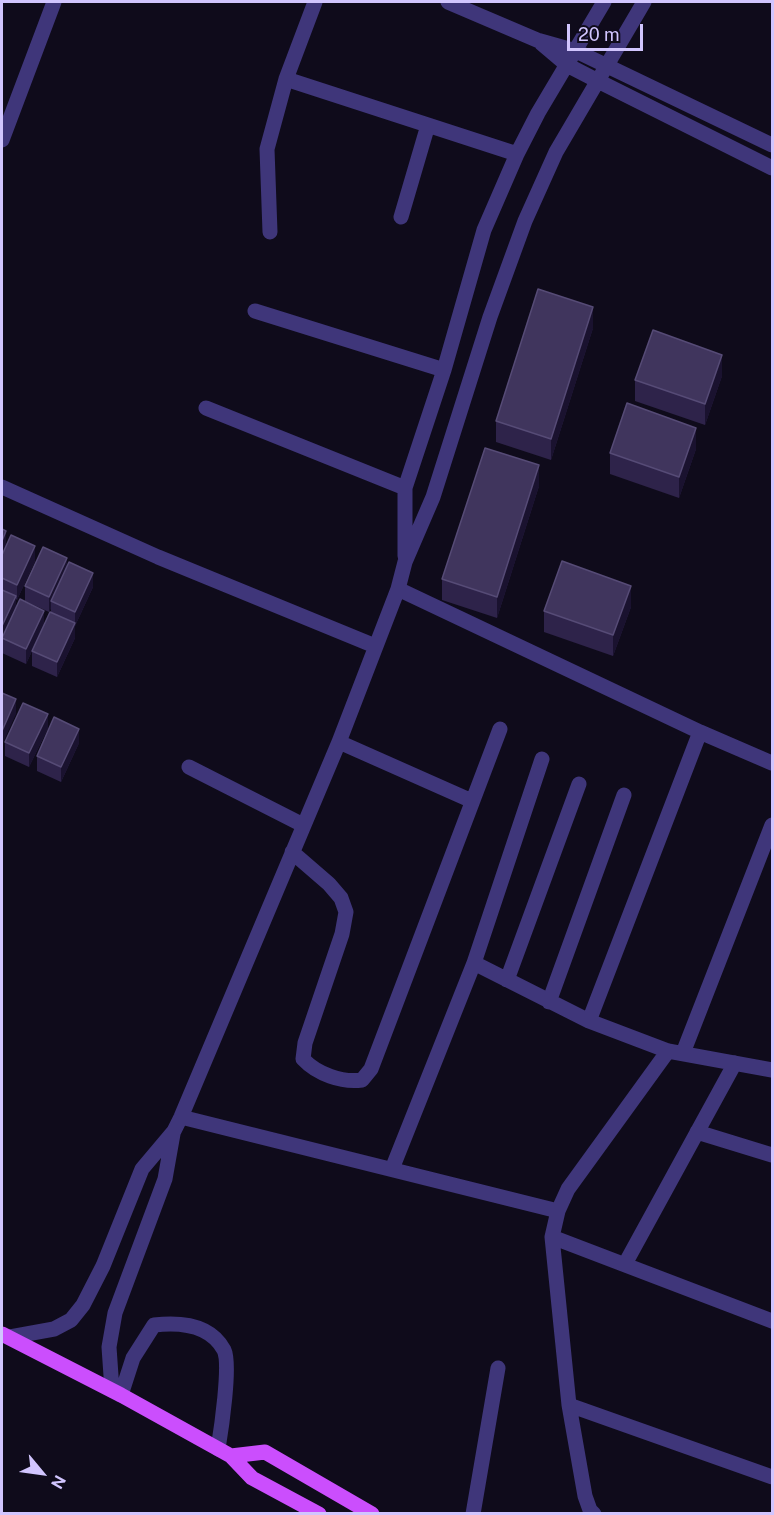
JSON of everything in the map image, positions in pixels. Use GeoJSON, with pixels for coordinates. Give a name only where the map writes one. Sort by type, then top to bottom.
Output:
{"type":"FeatureCollection","features":[{"type":"Feature","properties":{"kind":"main road"},"geometry":{"type":"LineString","coordinates":[[6,1336],[225,1453],[252,1478],[319,1514]]}},
{"type":"Feature","properties":{"kind":"main road"},"geometry":{"type":"LineString","coordinates":[[225,1453],[265,1452],[372,1514]]}},
{"type":"Feature","properties":{"kind":"street"},"geometry":{"type":"LineString","coordinates":[[2,140],[54,2]]}},
{"type":"Feature","properties":{"kind":"street"},"geometry":{"type":"LineString","coordinates":[[270,232],[267,149],[286,79],[315,2]]}},
{"type":"Feature","properties":{"kind":"street"},"geometry":{"type":"LineString","coordinates":[[448,2],[537,40],[576,51],[772,145]]}},
{"type":"Feature","properties":{"kind":"street"},"geometry":{"type":"LineString","coordinates":[[405,562],[405,488],[444,370],[484,230],[517,154],[538,113],[604,2]]}},
{"type":"Feature","properties":{"kind":"street"},"geometry":{"type":"LineString","coordinates":[[116,1393],[109,1347],[115,1312],[165,1179],[177,1124],[339,742],[398,589],[405,562],[433,497],[490,317],[525,220],[556,152],[644,2]]}},
{"type":"Feature","properties":{"kind":"street"},"geometry":{"type":"LineString","coordinates":[[537,40],[567,65],[772,168]]}},
{"type":"Feature","properties":{"kind":"street"},"geometry":{"type":"LineString","coordinates":[[286,79],[517,154]]}},
{"type":"Feature","properties":{"kind":"street"},"geometry":{"type":"LineString","coordinates":[[401,217],[428,125]]}},
{"type":"Feature","properties":{"kind":"street"},"geometry":{"type":"LineString","coordinates":[[255,311],[444,370]]}},
{"type":"Feature","properties":{"kind":"street"},"geometry":{"type":"LineString","coordinates":[[206,408],[405,488]]}},
{"type":"Feature","properties":{"kind":"street"},"geometry":{"type":"LineString","coordinates":[[2,488],[158,557],[375,646]]}},
{"type":"Feature","properties":{"kind":"street"},"geometry":{"type":"LineString","coordinates":[[398,589],[700,732],[772,763]]}},
{"type":"Feature","properties":{"kind":"street"},"geometry":{"type":"LineString","coordinates":[[292,852],[329,884],[341,898],[346,912],[342,934],[305,1043],[303,1059],[312,1069],[350,1082],[362,1080],[371,1069],[500,729]]}},
{"type":"Feature","properties":{"kind":"street"},"geometry":{"type":"LineString","coordinates":[[589,1021],[700,732]]}},
{"type":"Feature","properties":{"kind":"street"},"geometry":{"type":"LineString","coordinates":[[339,742],[472,801]]}},
{"type":"Feature","properties":{"kind":"street"},"geometry":{"type":"LineString","coordinates":[[392,1168],[474,963],[542,759]]}},
{"type":"Feature","properties":{"kind":"street"},"geometry":{"type":"LineString","coordinates":[[189,767],[303,825]]}},
{"type":"Feature","properties":{"kind":"street"},"geometry":{"type":"LineString","coordinates":[[507,981],[579,784]]}},
{"type":"Feature","properties":{"kind":"street"},"geometry":{"type":"LineString","coordinates":[[549,1002],[624,795]]}},
{"type":"Feature","properties":{"kind":"street"},"geometry":{"type":"LineString","coordinates":[[594,1514],[585,1496],[569,1405],[552,1237],[558,1211],[568,1189],[675,1052],[772,825]]}},
{"type":"Feature","properties":{"kind":"street"},"geometry":{"type":"LineString","coordinates":[[474,963],[589,1021],[675,1052],[772,1070]]}},
{"type":"Feature","properties":{"kind":"street"},"geometry":{"type":"LineString","coordinates":[[625,1264],[735,1063]]}},
{"type":"Feature","properties":{"kind":"street"},"geometry":{"type":"LineString","coordinates":[[177,1124],[392,1168],[558,1211]]}},
{"type":"Feature","properties":{"kind":"street"},"geometry":{"type":"LineString","coordinates":[[6,1336],[54,1329],[71,1320],[83,1305],[104,1266],[142,1169],[177,1124]]}},
{"type":"Feature","properties":{"kind":"street"},"geometry":{"type":"LineString","coordinates":[[697,1132],[772,1155]]}},
{"type":"Feature","properties":{"kind":"street"},"geometry":{"type":"LineString","coordinates":[[552,1237],[772,1321]]}},
{"type":"Feature","properties":{"kind":"street"},"geometry":{"type":"LineString","coordinates":[[116,1393],[133,1358],[154,1325],[177,1323],[207,1330],[225,1352],[225,1453]]}},
{"type":"Feature","properties":{"kind":"street"},"geometry":{"type":"LineString","coordinates":[[473,1514],[498,1368]]}},
{"type":"Feature","properties":{"kind":"street"},"geometry":{"type":"LineString","coordinates":[[569,1405],[772,1477]]}},
{"type":"Feature","properties":{"kind":"building"},"geometry":{"type":"Polygon","coordinates":[[[538,289],[593,307],[551,439],[496,421],[538,289]]]}},
{"type":"Feature","properties":{"kind":"building"},"geometry":{"type":"Polygon","coordinates":[[[653,330],[722,355],[705,404],[635,380],[653,330]]]}},
{"type":"Feature","properties":{"kind":"building"},"geometry":{"type":"Polygon","coordinates":[[[627,403],[696,428],[679,477],[610,453],[627,403]]]}},
{"type":"Feature","properties":{"kind":"building"},"geometry":{"type":"Polygon","coordinates":[[[485,448],[539,465],[497,597],[442,579],[485,448]]]}},
{"type":"Feature","properties":{"kind":"building"},"geometry":{"type":"Polygon","coordinates":[[[2,529],[6,531],[2,541],[2,529]]]}},
{"type":"Feature","properties":{"kind":"building"},"geometry":{"type":"Polygon","coordinates":[[[11,535],[35,546],[17,585],[2,578],[2,555],[11,535]]]}},
{"type":"Feature","properties":{"kind":"building"},"geometry":{"type":"Polygon","coordinates":[[[43,547],[67,558],[49,597],[25,586],[43,547]]]}},
{"type":"Feature","properties":{"kind":"building"},"geometry":{"type":"Polygon","coordinates":[[[562,561],[631,586],[613,635],[544,611],[562,561]]]}},
{"type":"Feature","properties":{"kind":"building"},"geometry":{"type":"Polygon","coordinates":[[[69,562],[93,573],[75,612],[51,601],[69,562]]]}},
{"type":"Feature","properties":{"kind":"building"},"geometry":{"type":"Polygon","coordinates":[[[2,590],[16,596],[2,626],[2,590]]]}},
{"type":"Feature","properties":{"kind":"building"},"geometry":{"type":"Polygon","coordinates":[[[20,599],[44,611],[26,649],[2,638],[20,599]]]}},
{"type":"Feature","properties":{"kind":"building"},"geometry":{"type":"Polygon","coordinates":[[[50,612],[75,623],[57,662],[32,651],[50,612]]]}},
{"type":"Feature","properties":{"kind":"building"},"geometry":{"type":"Polygon","coordinates":[[[2,693],[16,699],[2,731],[2,693]]]}},
{"type":"Feature","properties":{"kind":"building"},"geometry":{"type":"Polygon","coordinates":[[[23,703],[48,714],[29,753],[5,742],[23,703]]]}},
{"type":"Feature","properties":{"kind":"building"},"geometry":{"type":"Polygon","coordinates":[[[54,717],[79,729],[61,767],[37,756],[54,717]]]}}]}
